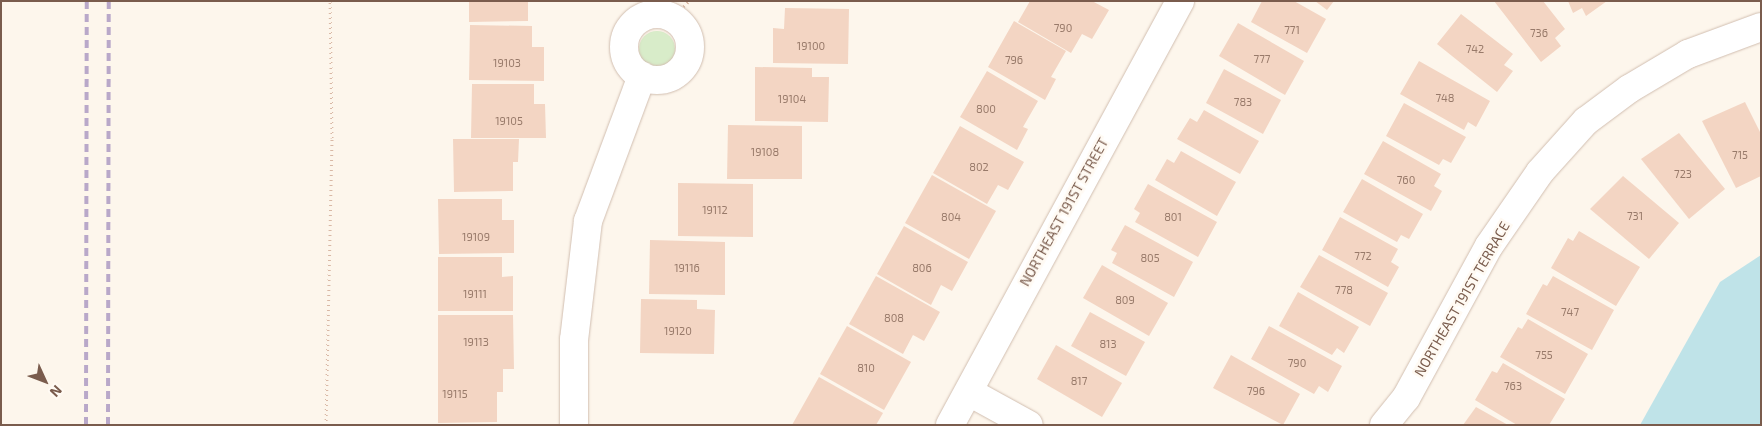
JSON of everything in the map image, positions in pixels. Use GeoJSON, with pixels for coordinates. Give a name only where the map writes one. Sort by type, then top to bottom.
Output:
{"type":"FeatureCollection","features":[{"type":"Feature","properties":{"kind":"street","name":"NORTHEAST 191ST STREET"},"geometry":{"type":"LineString","coordinates":[[950,425],[1180,1]]}},
{"type":"Feature","properties":{"kind":"street"},"geometry":{"type":"LineString","coordinates":[[681,9],[691,45],[684,67],[664,79],[642,76],[627,62],[624,46],[628,31],[638,20],[653,14],[681,9]]}},
{"type":"Feature","properties":{"kind":"street","name":"NORTHEAST 191ST TERRACE"},"geometry":{"type":"LineString","coordinates":[[1384,425],[1406,398],[1489,246],[1540,172],[1586,121],[1629,89],[1688,54],[1761,27]]}},
{"type":"Feature","properties":{"kind":"street"},"geometry":{"type":"LineString","coordinates":[[574,425],[574,340],[588,221],[642,76]]}},
{"type":"Feature","properties":{"kind":"street"},"geometry":{"type":"LineString","coordinates":[[969,392],[1029,425]]}},
{"type":"Feature","properties":{"kind":"path"},"geometry":{"type":"LineString","coordinates":[[326,425],[332,138],[330,1]]}},
{"type":"Feature","properties":{"kind":"green space"},"geometry":{"type":"Polygon","coordinates":[[[657,31],[664,32],[670,36],[674,42],[674,56],[670,62],[664,66],[657,67],[650,66],[644,62],[640,56],[639,49],[640,42],[644,36],[650,32],[657,31]]]}},
{"type":"Feature","properties":{"kind":"water"},"geometry":{"type":"Polygon","coordinates":[[[1761,255],[1761,425],[1640,425],[1720,282],[1761,255]]]}},
{"type":"Feature","properties":{"kind":"building"},"geometry":{"type":"Polygon","coordinates":[[[469,1],[528,1],[528,21],[469,22],[469,1]]]}},
{"type":"Feature","properties":{"kind":"building"},"geometry":{"type":"Polygon","coordinates":[[[1030,1],[1092,1],[1109,10],[1092,39],[1082,34],[1071,53],[1018,22],[1030,1]]]}},
{"type":"Feature","properties":{"kind":"building"},"geometry":{"type":"Polygon","coordinates":[[[1262,1],[1294,1],[1326,19],[1307,53],[1251,22],[1262,1]]]}},
{"type":"Feature","properties":{"kind":"building"},"geometry":{"type":"Polygon","coordinates":[[[1315,1],[1334,1],[1327,10],[1315,1]]]}},
{"type":"Feature","properties":{"kind":"building"},"geometry":{"type":"Polygon","coordinates":[[[1494,1],[1543,1],[1565,29],[1555,38],[1561,46],[1541,62],[1494,1]]]}},
{"type":"Feature","properties":{"kind":"building"},"geometry":{"type":"Polygon","coordinates":[[[1568,1],[1607,1],[1586,16],[1582,8],[1573,13],[1568,1]]]}},
{"type":"Feature","properties":{"kind":"building"},"geometry":{"type":"Polygon","coordinates":[[[785,8],[849,9],[848,64],[773,63],[773,28],[784,29],[785,8]]]}},
{"type":"Feature","properties":{"kind":"building"},"geometry":{"type":"Polygon","coordinates":[[[1461,14],[1513,54],[1504,65],[1513,71],[1497,92],[1437,44],[1461,14]]]}},
{"type":"Feature","properties":{"kind":"building"},"geometry":{"type":"Polygon","coordinates":[[[1014,21],[1066,51],[1051,77],[1056,79],[1045,100],[988,67],[1014,21]]]}},
{"type":"Feature","properties":{"kind":"building"},"geometry":{"type":"Polygon","coordinates":[[[1238,23],[1304,61],[1285,95],[1219,56],[1238,23]]]}},
{"type":"Feature","properties":{"kind":"building"},"geometry":{"type":"Polygon","coordinates":[[[470,25],[532,26],[532,47],[544,47],[544,81],[469,80],[470,25]]]}},
{"type":"Feature","properties":{"kind":"building"},"geometry":{"type":"Polygon","coordinates":[[[1419,61],[1490,101],[1476,127],[1468,122],[1464,130],[1400,94],[1419,61]]]}},
{"type":"Feature","properties":{"kind":"building"},"geometry":{"type":"Polygon","coordinates":[[[755,67],[812,68],[812,77],[829,77],[828,122],[755,121],[755,67]]]}},
{"type":"Feature","properties":{"kind":"building"},"geometry":{"type":"Polygon","coordinates":[[[1224,69],[1281,100],[1263,134],[1206,103],[1224,69]]]}},
{"type":"Feature","properties":{"kind":"building"},"geometry":{"type":"Polygon","coordinates":[[[987,71],[1038,101],[1023,127],[1028,129],[1017,150],[960,117],[987,71]]]}},
{"type":"Feature","properties":{"kind":"building"},"geometry":{"type":"Polygon","coordinates":[[[472,84],[534,84],[534,104],[545,104],[546,138],[471,138],[472,84]]]}},
{"type":"Feature","properties":{"kind":"building"},"geometry":{"type":"Polygon","coordinates":[[[1745,102],[1761,134],[1761,176],[1736,188],[1702,121],[1745,102]]]}},
{"type":"Feature","properties":{"kind":"building"},"geometry":{"type":"Polygon","coordinates":[[[1404,103],[1466,137],[1451,163],[1443,159],[1439,165],[1386,136],[1404,103]]]}},
{"type":"Feature","properties":{"kind":"building"},"geometry":{"type":"Polygon","coordinates":[[[1204,110],[1259,141],[1240,174],[1177,139],[1190,118],[1197,122],[1204,110]]]}},
{"type":"Feature","properties":{"kind":"building"},"geometry":{"type":"Polygon","coordinates":[[[728,125],[802,126],[802,179],[727,179],[728,125]]]}},
{"type":"Feature","properties":{"kind":"building"},"geometry":{"type":"Polygon","coordinates":[[[960,126],[1024,162],[1008,190],[998,185],[987,204],[933,173],[960,126]]]}},
{"type":"Feature","properties":{"kind":"building"},"geometry":{"type":"Polygon","coordinates":[[[1679,133],[1725,189],[1689,219],[1641,159],[1679,133]]]}},
{"type":"Feature","properties":{"kind":"building"},"geometry":{"type":"Polygon","coordinates":[[[453,139],[519,139],[518,162],[513,162],[513,191],[454,192],[453,139]]]}},
{"type":"Feature","properties":{"kind":"building"},"geometry":{"type":"Polygon","coordinates":[[[1383,141],[1441,174],[1434,186],[1442,191],[1431,211],[1364,174],[1383,141]]]}},
{"type":"Feature","properties":{"kind":"building"},"geometry":{"type":"Polygon","coordinates":[[[1181,151],[1236,182],[1217,216],[1155,180],[1167,159],[1174,163],[1181,151]]]}},
{"type":"Feature","properties":{"kind":"building"},"geometry":{"type":"Polygon","coordinates":[[[932,175],[996,211],[969,259],[905,223],[932,175]]]}},
{"type":"Feature","properties":{"kind":"building"},"geometry":{"type":"Polygon","coordinates":[[[1623,176],[1679,223],[1649,259],[1590,209],[1623,176]]]}},
{"type":"Feature","properties":{"kind":"building"},"geometry":{"type":"Polygon","coordinates":[[[1362,179],[1423,214],[1409,239],[1401,235],[1397,242],[1343,212],[1362,179]]]}},
{"type":"Feature","properties":{"kind":"building"},"geometry":{"type":"Polygon","coordinates":[[[678,183],[753,184],[753,237],[678,236],[678,183]]]}},
{"type":"Feature","properties":{"kind":"building"},"geometry":{"type":"Polygon","coordinates":[[[1148,184],[1217,222],[1198,257],[1135,222],[1140,213],[1134,209],[1148,184]]]}},
{"type":"Feature","properties":{"kind":"building"},"geometry":{"type":"Polygon","coordinates":[[[438,199],[502,199],[502,220],[514,220],[514,253],[439,254],[438,199]]]}},
{"type":"Feature","properties":{"kind":"building"},"geometry":{"type":"Polygon","coordinates":[[[1340,217],[1398,249],[1391,262],[1399,267],[1388,287],[1322,250],[1340,217]]]}},
{"type":"Feature","properties":{"kind":"building"},"geometry":{"type":"Polygon","coordinates":[[[1125,225],[1193,262],[1174,297],[1112,263],[1117,253],[1111,250],[1125,225]]]}},
{"type":"Feature","properties":{"kind":"building"},"geometry":{"type":"Polygon","coordinates":[[[904,226],[968,262],[952,291],[941,285],[931,305],[877,274],[904,226]]]}},
{"type":"Feature","properties":{"kind":"building"},"geometry":{"type":"Polygon","coordinates":[[[1579,231],[1640,267],[1616,306],[1551,268],[1568,238],[1573,241],[1579,231]]]}},
{"type":"Feature","properties":{"kind":"building"},"geometry":{"type":"Polygon","coordinates":[[[650,240],[725,242],[725,295],[649,294],[650,240]]]}},
{"type":"Feature","properties":{"kind":"building"},"geometry":{"type":"Polygon","coordinates":[[[1319,255],[1388,293],[1370,326],[1300,287],[1319,255]]]}},
{"type":"Feature","properties":{"kind":"building"},"geometry":{"type":"Polygon","coordinates":[[[438,257],[502,257],[502,277],[513,276],[513,311],[438,311],[438,257]]]}},
{"type":"Feature","properties":{"kind":"building"},"geometry":{"type":"Polygon","coordinates":[[[1102,265],[1168,303],[1149,336],[1083,298],[1102,265]]]}},
{"type":"Feature","properties":{"kind":"building"},"geometry":{"type":"Polygon","coordinates":[[[876,276],[940,312],[924,341],[913,335],[903,354],[849,324],[876,276]]]}},
{"type":"Feature","properties":{"kind":"building"},"geometry":{"type":"Polygon","coordinates":[[[1553,276],[1614,310],[1592,350],[1526,314],[1543,284],[1547,286],[1553,276]]]}},
{"type":"Feature","properties":{"kind":"building"},"geometry":{"type":"Polygon","coordinates":[[[1298,292],[1359,327],[1344,353],[1337,348],[1332,355],[1279,326],[1298,292]]]}},
{"type":"Feature","properties":{"kind":"building"},"geometry":{"type":"Polygon","coordinates":[[[641,299],[697,300],[697,309],[715,310],[714,354],[640,353],[641,299]]]}},
{"type":"Feature","properties":{"kind":"building"},"geometry":{"type":"Polygon","coordinates":[[[1090,312],[1145,342],[1126,376],[1071,346],[1090,312]]]}},
{"type":"Feature","properties":{"kind":"building"},"geometry":{"type":"Polygon","coordinates":[[[438,315],[513,315],[514,369],[503,369],[503,392],[497,392],[497,422],[438,423],[438,315]]]}},
{"type":"Feature","properties":{"kind":"building"},"geometry":{"type":"Polygon","coordinates":[[[1528,319],[1588,354],[1565,394],[1500,357],[1518,327],[1522,329],[1528,319]]]}},
{"type":"Feature","properties":{"kind":"building"},"geometry":{"type":"Polygon","coordinates":[[[847,326],[911,362],[884,410],[820,374],[847,326]]]}},
{"type":"Feature","properties":{"kind":"building"},"geometry":{"type":"Polygon","coordinates":[[[1269,326],[1342,366],[1328,392],[1319,386],[1314,394],[1251,359],[1269,326]]]}},
{"type":"Feature","properties":{"kind":"building"},"geometry":{"type":"Polygon","coordinates":[[[1056,345],[1122,383],[1102,417],[1037,379],[1056,345]]]}},
{"type":"Feature","properties":{"kind":"building"},"geometry":{"type":"Polygon","coordinates":[[[1231,355],[1300,394],[1283,425],[1213,388],[1231,355]]]}},
{"type":"Feature","properties":{"kind":"building"},"geometry":{"type":"Polygon","coordinates":[[[1503,363],[1565,399],[1549,425],[1517,425],[1475,400],[1492,371],[1497,373],[1503,363]]]}},
{"type":"Feature","properties":{"kind":"building"},"geometry":{"type":"Polygon","coordinates":[[[819,377],[883,413],[876,425],[792,425],[819,377]]]}},
{"type":"Feature","properties":{"kind":"building"},"geometry":{"type":"Polygon","coordinates":[[[1476,407],[1508,425],[1463,425],[1476,407]]]}},
{"type":"Feature","properties":{"kind":"railway"},"geometry":{"type":"LineString","coordinates":[[86,425],[87,1]]}},
{"type":"Feature","properties":{"kind":"railway"},"geometry":{"type":"LineString","coordinates":[[108,425],[109,1]]}}]}
